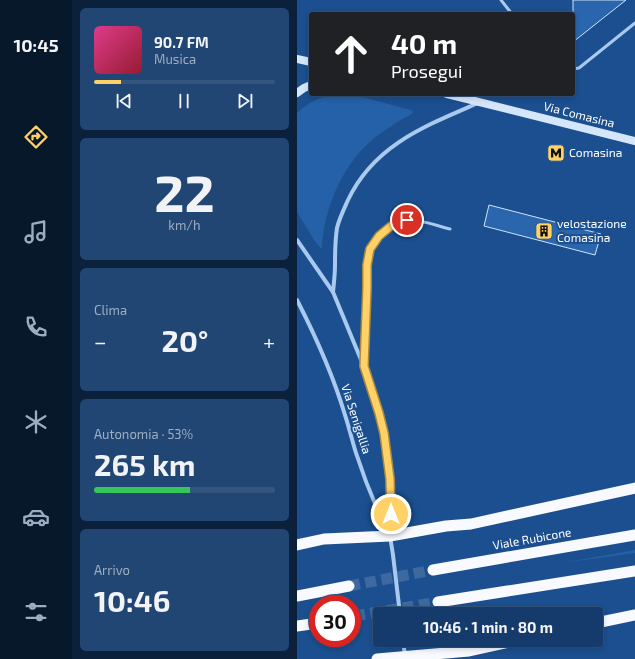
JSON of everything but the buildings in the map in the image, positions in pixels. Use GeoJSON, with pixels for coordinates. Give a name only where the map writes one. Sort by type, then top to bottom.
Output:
{"type":"FeatureCollection","features":[{"type":"Feature","properties":{"kind":"highway"},"geometry":{"type":"LineString","coordinates":[[297,545],[324,540],[390,536],[446,526],[471,524],[635,488]]}},
{"type":"Feature","properties":{"kind":"highway","name":"Viale Rubicone"},"geometry":{"type":"LineString","coordinates":[[433,570],[635,534]]}},
{"type":"Feature","properties":{"kind":"highway"},"geometry":{"type":"LineString","coordinates":[[438,602],[635,571]]}},
{"type":"Feature","properties":{"kind":"highway"},"geometry":{"type":"LineString","coordinates":[[297,596],[349,586]]}},
{"type":"Feature","properties":{"kind":"highway"},"geometry":{"type":"LineString","coordinates":[[603,622],[635,615]]}},
{"type":"Feature","properties":{"kind":"highway"},"geometry":{"type":"LineString","coordinates":[[297,626],[309,624]]}},
{"type":"Feature","properties":{"kind":"highway"},"geometry":{"type":"LineString","coordinates":[[377,659],[469,651],[487,647]]}},
{"type":"Feature","properties":{"kind":"main road"},"geometry":{"type":"LineString","coordinates":[[297,59],[309,62]]}},
{"type":"Feature","properties":{"kind":"main road"},"geometry":{"type":"LineString","coordinates":[[297,93],[309,86]]}},
{"type":"Feature","properties":{"kind":"main road","name":"Via Comasina"},"geometry":{"type":"LineString","coordinates":[[455,96],[635,141]]}},
{"type":"Feature","properties":{"kind":"street"},"geometry":{"type":"LineString","coordinates":[[333,292],[335,246],[338,227],[343,209],[355,185],[366,170],[378,158],[415,132],[480,102]]}},
{"type":"Feature","properties":{"kind":"street","name":"Via Senigallia"},"geometry":{"type":"LineString","coordinates":[[297,240],[333,292],[364,366],[379,413],[388,457],[391,503],[390,536],[399,607]]}},
{"type":"Feature","properties":{"kind":"street","name":"Via Senigallia"},"geometry":{"type":"LineString","coordinates":[[297,300],[328,365],[365,480],[390,536]]}},
{"type":"Feature","properties":{"kind":"street"},"geometry":{"type":"LineString","coordinates":[[404,647],[405,657]]}},
{"type":"Feature","properties":{"kind":"lane"},"geometry":{"type":"LineString","coordinates":[[501,0],[510,12]]}},
{"type":"Feature","properties":{"kind":"lane"},"geometry":{"type":"LineString","coordinates":[[575,69],[579,68],[635,23]]}},
{"type":"Feature","properties":{"kind":"lane"},"geometry":{"type":"LineString","coordinates":[[364,366],[367,265],[370,249],[379,236],[391,226],[407,220],[420,221],[450,229]]}},
{"type":"Feature","properties":{"kind":"shaded area"},"geometry":{"type":"Polygon","coordinates":[[[327,96],[359,96],[411,110],[413,112],[380,134],[365,146],[355,158],[338,186],[332,201],[327,216],[321,249],[297,212],[297,113],[307,105],[327,96]]]}},
{"type":"Feature","properties":{"kind":"shaded area"},"geometry":{"type":"Polygon","coordinates":[[[635,550],[635,553],[562,563],[635,550]]]}},
{"type":"Feature","properties":{"kind":"tunnel"},"geometry":{"type":"LineString","coordinates":[[349,586],[433,570]]}},
{"type":"Feature","properties":{"kind":"tunnel"},"geometry":{"type":"LineString","coordinates":[[361,615],[438,602]]}},
{"type":"Feature","properties":{"kind":"place","name":"Comasina"},"geometry":{"type":"Point","coordinates":[556,153]}},
{"type":"Feature","properties":{"kind":"place","name":"velostazione Comasina"},"geometry":{"type":"Point","coordinates":[544,231]}},
{"type":"Feature","properties":{"kind":"route"},"geometry":{"type":"LineString","coordinates":[[391,514],[390,479],[384,433],[364,366],[368,273],[367,265],[370,249],[379,236],[391,226],[407,220]]}}]}
